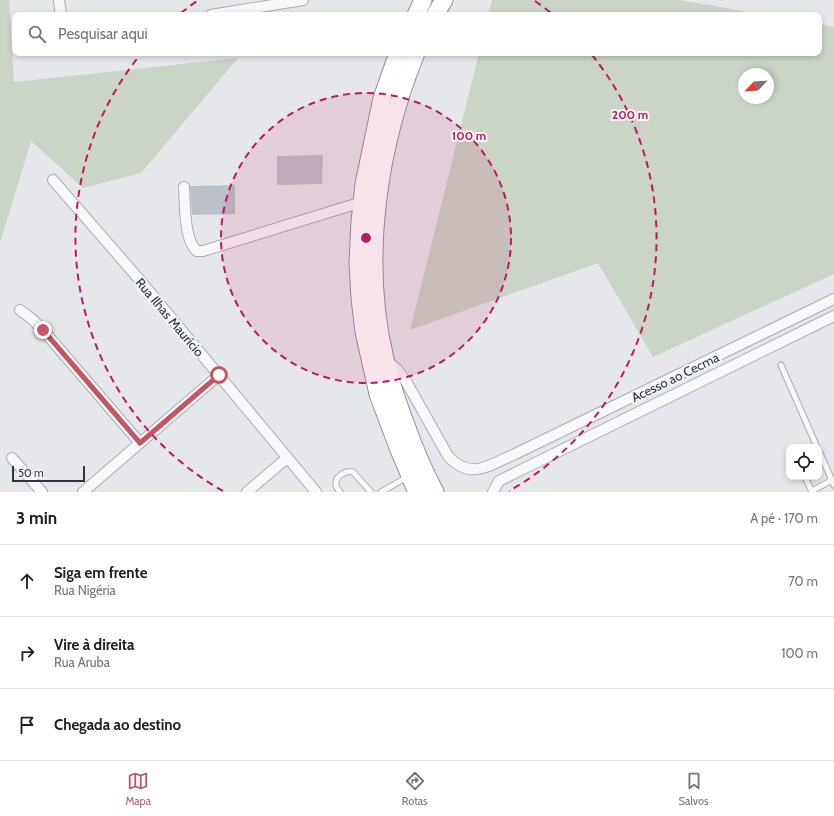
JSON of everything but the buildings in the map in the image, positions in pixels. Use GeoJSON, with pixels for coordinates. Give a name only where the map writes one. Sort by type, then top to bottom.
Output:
{"type":"FeatureCollection","features":[{"type":"Feature","properties":{"kind":"highway"},"geometry":{"type":"LineString","coordinates":[[417,12],[423,0]]}},
{"type":"Feature","properties":{"kind":"highway"},"geometry":{"type":"LineString","coordinates":[[438,12],[444,0]]}},
{"type":"Feature","properties":{"kind":"highway"},"geometry":{"type":"LineString","coordinates":[[397,56],[382,98],[362,202],[358,264],[364,332],[378,394],[417,492]]}},
{"type":"Feature","properties":{"kind":"highway"},"geometry":{"type":"LineString","coordinates":[[415,56],[394,117],[380,184],[375,220],[375,288],[378,323],[385,359],[397,400],[427,478],[435,492]]}},
{"type":"Feature","properties":{"kind":"street"},"geometry":{"type":"LineString","coordinates":[[59,0],[61,12]]}},
{"type":"Feature","properties":{"kind":"street"},"geometry":{"type":"LineString","coordinates":[[229,12],[303,0]]}},
{"type":"Feature","properties":{"kind":"street","name":"Rua Ilhas Maurício"},"geometry":{"type":"LineString","coordinates":[[53,180],[138,278],[316,492]]}},
{"type":"Feature","properties":{"kind":"street"},"geometry":{"type":"LineString","coordinates":[[184,187],[187,230],[193,248],[197,251],[210,249],[362,202]]}},
{"type":"Feature","properties":{"kind":"street","name":"Acesso ao Cecma"},"geometry":{"type":"LineString","coordinates":[[385,359],[397,369],[407,383],[448,456],[462,467],[476,470],[515,454],[834,298]]}},
{"type":"Feature","properties":{"kind":"street"},"geometry":{"type":"LineString","coordinates":[[20,310],[43,330],[140,443]]}},
{"type":"Feature","properties":{"kind":"street","name":"Acesso ao Cecma"},"geometry":{"type":"LineString","coordinates":[[493,492],[499,481],[834,316]]}},
{"type":"Feature","properties":{"kind":"street"},"geometry":{"type":"LineString","coordinates":[[83,492],[219,375]]}},
{"type":"Feature","properties":{"kind":"street"},"geometry":{"type":"LineString","coordinates":[[515,454],[523,469]]}},
{"type":"Feature","properties":{"kind":"street"},"geometry":{"type":"LineString","coordinates":[[12,458],[42,492]]}},
{"type":"Feature","properties":{"kind":"street"},"geometry":{"type":"LineString","coordinates":[[247,492],[287,458]]}},
{"type":"Feature","properties":{"kind":"lane"},"geometry":{"type":"LineString","coordinates":[[781,365],[815,444]]}},
{"type":"Feature","properties":{"kind":"lane"},"geometry":{"type":"LineString","coordinates":[[806,480],[812,492],[833,483],[822,459]]}},
{"type":"Feature","properties":{"kind":"lane"},"geometry":{"type":"LineString","coordinates":[[340,492],[336,488],[335,483],[337,479],[349,471],[353,472],[371,492]]}},
{"type":"Feature","properties":{"kind":"lane"},"geometry":{"type":"LineString","coordinates":[[381,492],[410,476]]}},
{"type":"Feature","properties":{"kind":"shaded area"},"geometry":{"type":"Polygon","coordinates":[[[0,0],[9,0],[14,82],[238,58],[141,173],[83,188],[31,141],[0,243],[0,0]]]}},
{"type":"Feature","properties":{"kind":"shaded area"},"geometry":{"type":"Polygon","coordinates":[[[492,0],[680,0],[749,12],[489,12],[492,0]]]}},
{"type":"Feature","properties":{"kind":"shaded area"},"geometry":{"type":"Polygon","coordinates":[[[822,25],[834,27],[834,274],[653,357],[598,263],[410,330],[478,56],[822,56],[822,25]]]}},
{"type":"Feature","properties":{"kind":"route"},"geometry":{"type":"LineString","coordinates":[[43,330],[140,443],[219,375]]}}]}
